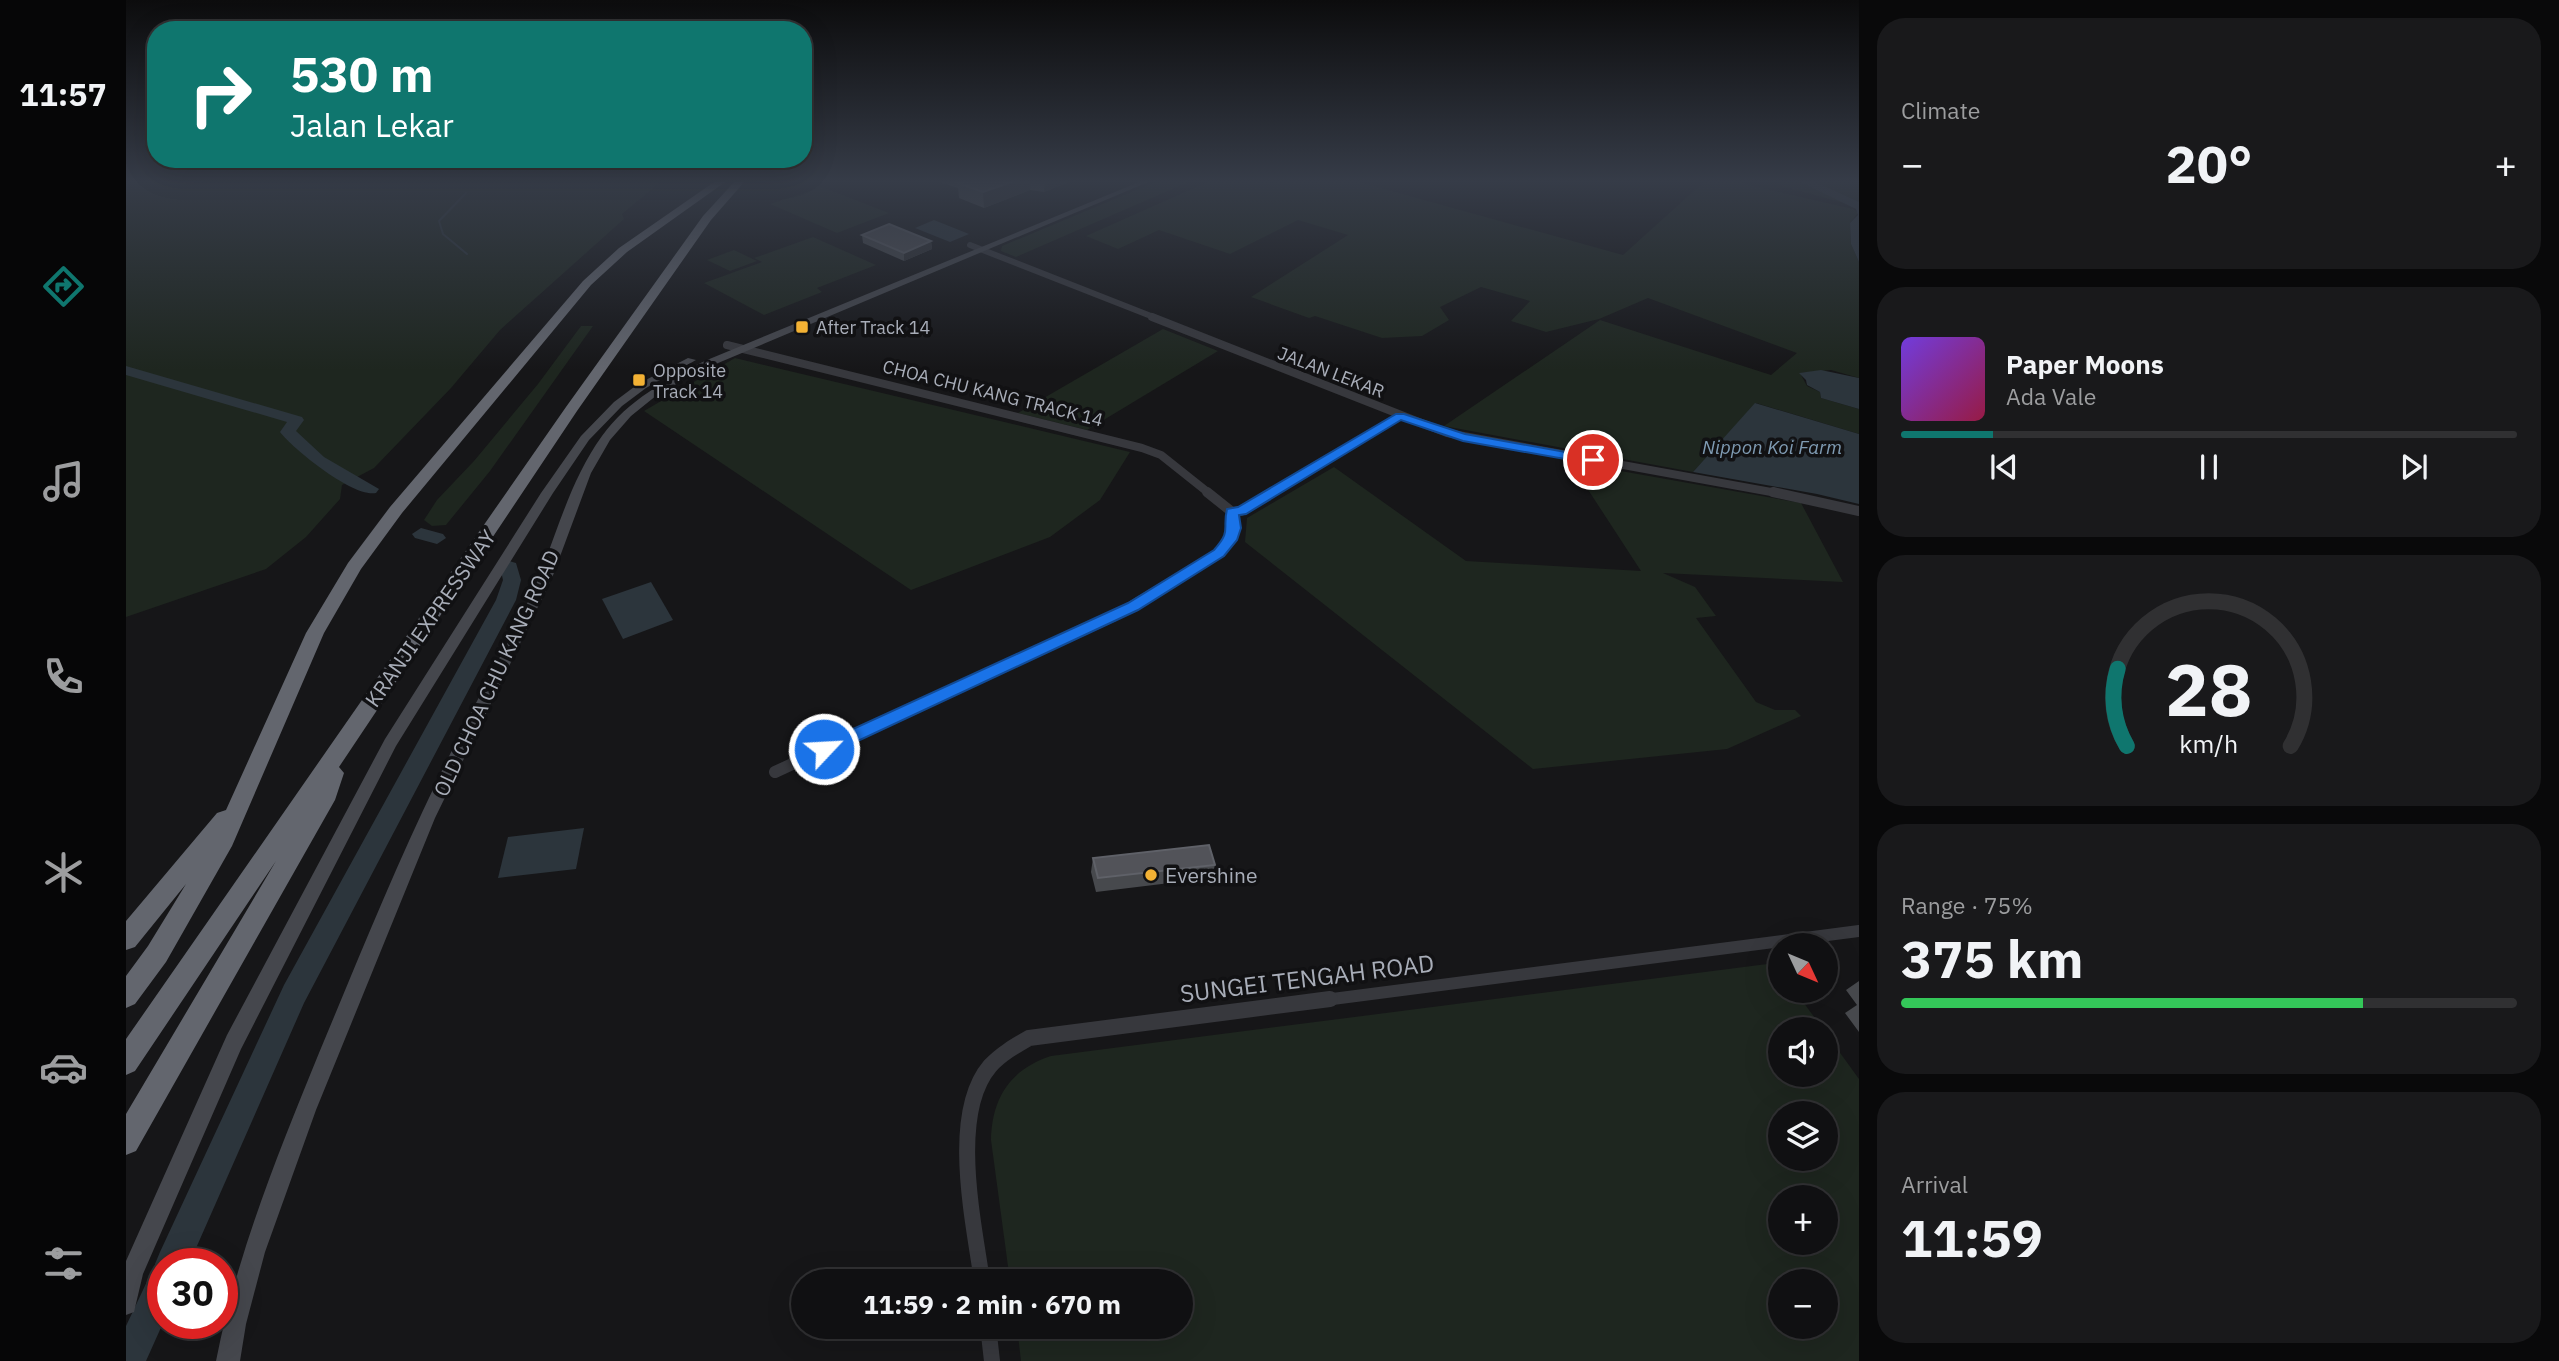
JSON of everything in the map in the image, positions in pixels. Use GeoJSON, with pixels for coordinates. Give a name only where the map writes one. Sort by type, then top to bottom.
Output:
{"type":"FeatureCollection","features":[{"type":"Feature","properties":{"kind":"highway"},"geometry":{"type":"LineString","coordinates":[[126,996],[164,942],[225,839],[315,633],[354,567],[396,510],[587,284],[632,244]]}},
{"type":"Feature","properties":{"kind":"highway","name":"KRANJI EXPRESSWAY"},"geometry":{"type":"LineString","coordinates":[[126,1062],[571,411],[689,244]]}},
{"type":"Feature","properties":{"kind":"highway"},"geometry":{"type":"LineString","coordinates":[[126,1141],[327,794],[331,785],[333,761]]}},
{"type":"Feature","properties":{"kind":"highway"},"geometry":{"type":"LineString","coordinates":[[126,940],[245,794]]}},
{"type":"Feature","properties":{"kind":"main road","name":"OLD CHOA CHU KANG ROAD"},"geometry":{"type":"LineString","coordinates":[[126,1304],[132,1273],[234,1042],[390,743],[562,493],[630,410],[680,376],[733,347],[976,244]]}},
{"type":"Feature","properties":{"kind":"main road","name":"OLD CHOA CHU KANG ROAD"},"geometry":{"type":"LineString","coordinates":[[228,1361],[235,1312],[279,1176],[369,952],[444,783],[547,577],[562,493],[585,438],[618,404],[674,368],[997,244]]}},
{"type":"Feature","properties":{"kind":"street","name":"JALAN LEKAR"},"geometry":{"type":"LineString","coordinates":[[970,246],[1400,416],[1463,437],[1810,499],[1859,511]]}},
{"type":"Feature","properties":{"kind":"street","name":"CHOA CHU KANG TRACK 14"},"geometry":{"type":"LineString","coordinates":[[733,347],[1142,448],[1161,455],[1232,512]]}},
{"type":"Feature","properties":{"kind":"street"},"geometry":{"type":"LineString","coordinates":[[775,772],[1133,606],[1219,553],[1231,540],[1234,528],[1232,512],[1241,511],[1400,416]]}},
{"type":"Feature","properties":{"kind":"street","name":"SUNGEI TENGAH ROAD"},"geometry":{"type":"LineString","coordinates":[[981,1269],[966,1147],[968,1108],[974,1092],[991,1066],[1012,1046],[1029,1038],[1859,931]]}},
{"type":"Feature","properties":{"kind":"street"},"geometry":{"type":"LineString","coordinates":[[989,1339],[992,1361]]}},
{"type":"Feature","properties":{"kind":"shaded area"},"geometry":{"type":"Polygon","coordinates":[[[126,244],[597,244],[500,330],[451,388],[374,468],[342,485],[340,499],[306,537],[266,569],[126,617],[126,244]]]}},
{"type":"Feature","properties":{"kind":"shaded area"},"geometry":{"type":"Polygon","coordinates":[[[795,244],[828,244],[876,265],[817,288],[822,292],[764,315],[704,283],[762,262],[754,258],[795,244]]]}},
{"type":"Feature","properties":{"kind":"shaded area"},"geometry":{"type":"Polygon","coordinates":[[[1008,244],[1047,244],[1016,257],[1001,251],[1002,246],[1008,244]]]}},
{"type":"Feature","properties":{"kind":"shaded area"},"geometry":{"type":"Polygon","coordinates":[[[1104,244],[1130,244],[1118,249],[1104,244]]]}},
{"type":"Feature","properties":{"kind":"shaded area"},"geometry":{"type":"Polygon","coordinates":[[[1199,244],[1251,244],[1230,254],[1199,244]]]}},
{"type":"Feature","properties":{"kind":"shaded area"},"geometry":{"type":"Polygon","coordinates":[[[1335,244],[1581,244],[1623,255],[1636,244],[1851,244],[1859,262],[1859,378],[1831,370],[1800,373],[1807,386],[1820,392],[1821,398],[1859,409],[1859,434],[1756,403],[1693,472],[1444,426],[1600,320],[1771,375],[1797,353],[1648,298],[1599,319],[1546,332],[1511,321],[1530,301],[1481,287],[1440,307],[1449,320],[1422,336],[1382,338],[1315,316],[1309,318],[1251,297],[1335,244]]]}},
{"type":"Feature","properties":{"kind":"shaded area"},"geometry":{"type":"Polygon","coordinates":[[[734,250],[757,261],[730,271],[707,260],[734,250]]]}},
{"type":"Feature","properties":{"kind":"shaded area"},"geometry":{"type":"Polygon","coordinates":[[[581,326],[593,326],[490,471],[446,525],[432,526],[424,520],[437,500],[474,461],[538,384],[581,326]]]}},
{"type":"Feature","properties":{"kind":"shaded area"},"geometry":{"type":"Polygon","coordinates":[[[1163,329],[1218,351],[1087,430],[1018,413],[1163,329]]]}},
{"type":"Feature","properties":{"kind":"shaded area"},"geometry":{"type":"Polygon","coordinates":[[[735,358],[1130,452],[1100,500],[1050,537],[911,590],[644,411],[735,358]]]}},
{"type":"Feature","properties":{"kind":"shaded area"},"geometry":{"type":"Polygon","coordinates":[[[1570,462],[1801,503],[1843,582],[1663,573],[1695,587],[1716,616],[1696,618],[1756,702],[1775,710],[1795,710],[1801,716],[1727,749],[1533,769],[1245,542],[1247,518],[1334,467],[1466,561],[1641,571],[1570,462]]]}},
{"type":"Feature","properties":{"kind":"shaded area"},"geometry":{"type":"Polygon","coordinates":[[[1768,964],[1768,1003],[1804,1003],[1814,1017],[1768,1017],[1768,1087],[1838,1087],[1838,1050],[1859,1079],[1859,1361],[1021,1361],[1018,1339],[1193,1339],[1193,1269],[1008,1269],[991,1140],[992,1125],[1006,1087],[1015,1077],[1051,1056],[1768,964]]]}},
{"type":"Feature","properties":{"kind":"water"},"geometry":{"type":"Polygon","coordinates":[[[1851,244],[1859,244],[1859,262],[1851,244]]]}},
{"type":"Feature","properties":{"kind":"water"},"geometry":{"type":"Polygon","coordinates":[[[1821,370],[1859,378],[1859,409],[1821,398],[1820,392],[1807,385],[1799,373],[1821,370]]]}},
{"type":"Feature","properties":{"kind":"water","name":"Nippon Koi Farm"},"geometry":{"type":"Polygon","coordinates":[[[1755,403],[1859,434],[1859,504],[1693,472],[1755,403]]]}},
{"type":"Feature","properties":{"kind":"water"},"geometry":{"type":"Polygon","coordinates":[[[651,582],[673,620],[623,639],[602,599],[651,582]]]}},
{"type":"Feature","properties":{"kind":"water"},"geometry":{"type":"Polygon","coordinates":[[[584,828],[576,869],[498,878],[508,837],[584,828]]]}},
{"type":"Feature","properties":{"kind":"building"},"geometry":{"type":"Polygon","coordinates":[[[882,244],[925,244],[904,253],[882,244]]]}},
{"type":"Feature","properties":{"kind":"building"},"geometry":{"type":"Polygon","coordinates":[[[1209,845],[1215,865],[1098,878],[1093,858],[1209,845]]]}},
{"type":"Feature","properties":{"kind":"waterway"},"geometry":{"type":"LineString","coordinates":[[454,244],[467,254]]}},
{"type":"Feature","properties":{"kind":"waterway"},"geometry":{"type":"LineString","coordinates":[[126,370],[296,420],[288,432],[318,460],[370,489]]}},
{"type":"Feature","properties":{"kind":"waterway"},"geometry":{"type":"LineString","coordinates":[[421,534],[437,538]]}},
{"type":"Feature","properties":{"kind":"waterway"},"geometry":{"type":"LineString","coordinates":[[179,1248],[294,994],[506,600],[512,580],[509,567]]}},
{"type":"Feature","properties":{"kind":"waterway"},"geometry":{"type":"LineString","coordinates":[[128,1361],[147,1320]]}},
{"type":"Feature","properties":{"kind":"place","name":"After Track 14"},"geometry":{"type":"Point","coordinates":[802,327]}},
{"type":"Feature","properties":{"kind":"place","name":"Opposite Track 14"},"geometry":{"type":"Point","coordinates":[639,380]}},
{"type":"Feature","properties":{"kind":"place","name":"Evershine"},"geometry":{"type":"Point","coordinates":[1151,875]}},
{"type":"Feature","properties":{"kind":"route"},"geometry":{"type":"LineString","coordinates":[[824,749],[1133,606],[1219,553],[1231,540],[1234,528],[1232,512],[1241,511],[1400,416],[1463,437],[1593,460]]}}]}
